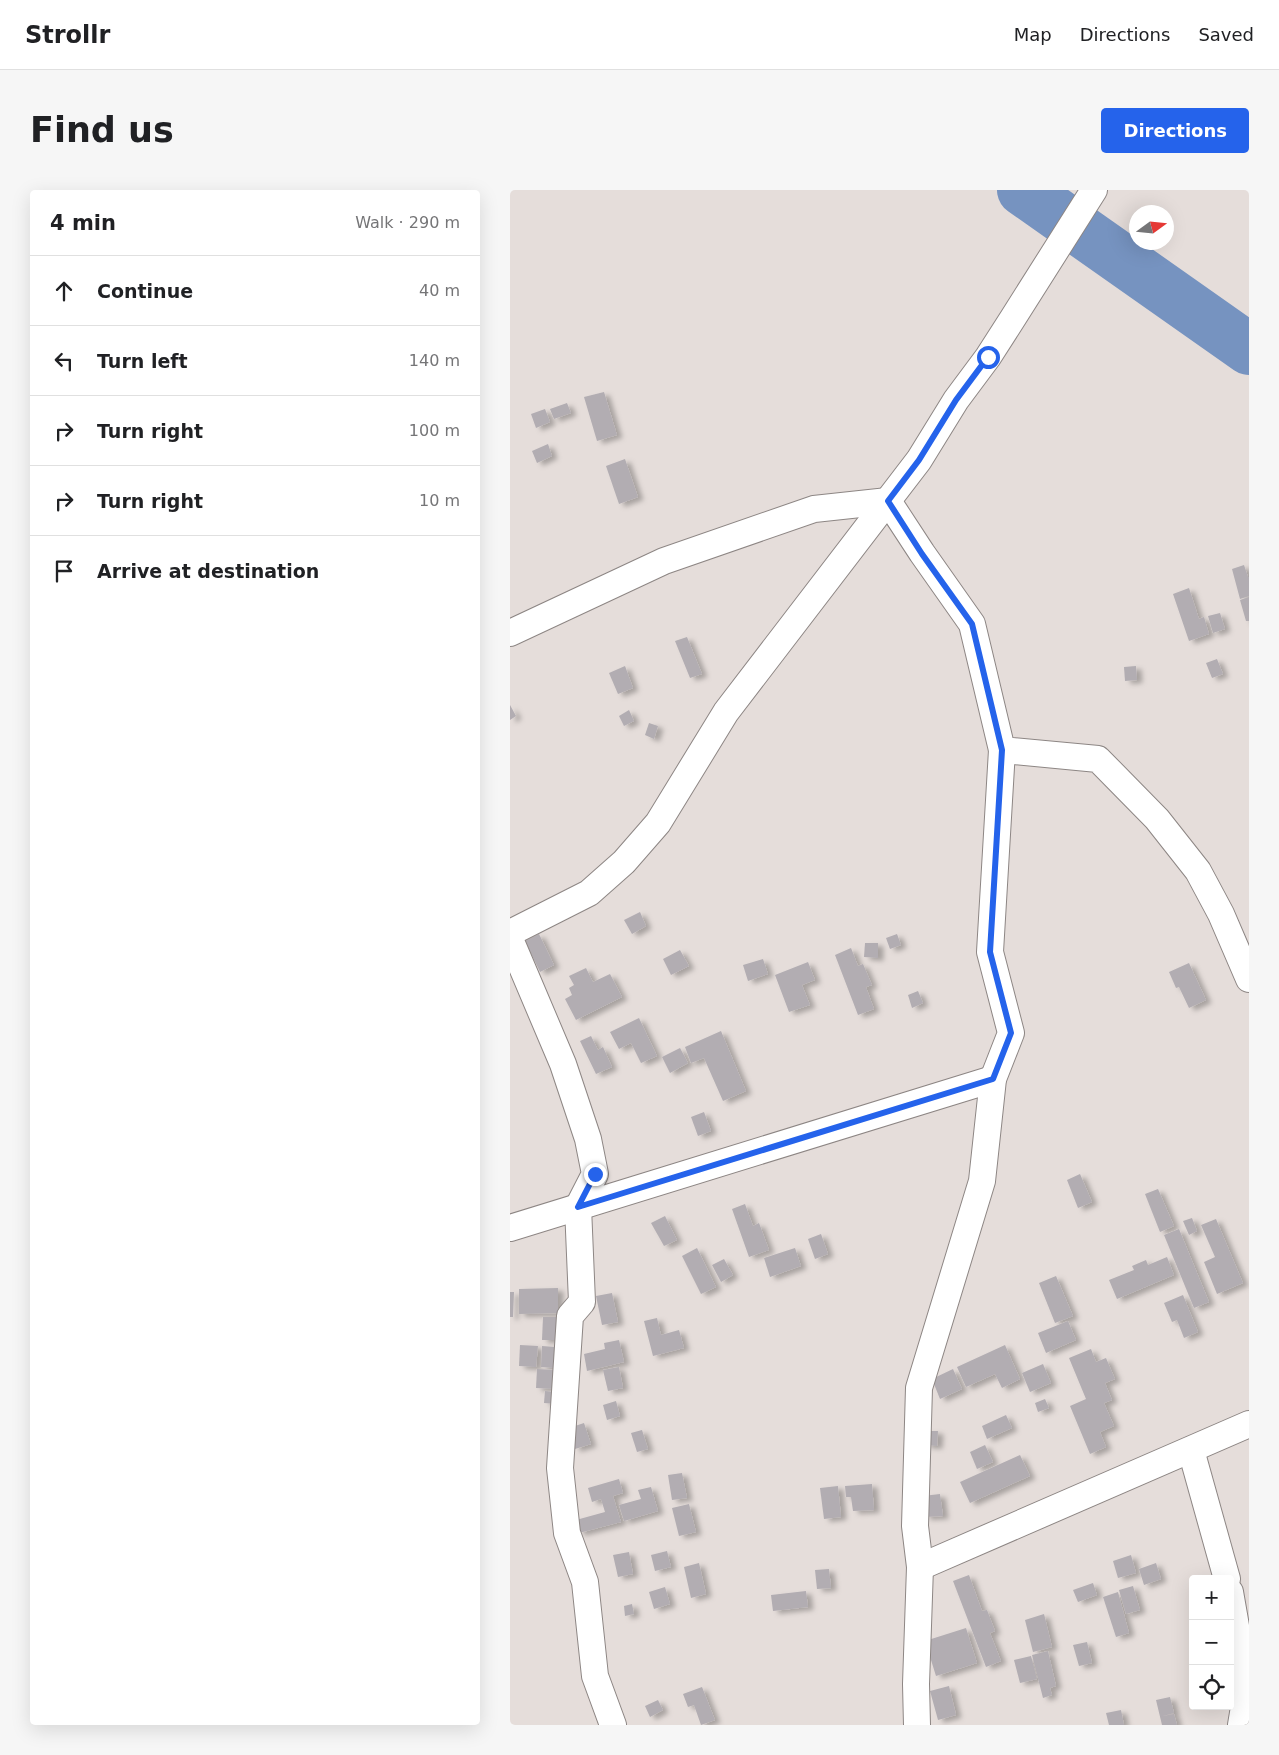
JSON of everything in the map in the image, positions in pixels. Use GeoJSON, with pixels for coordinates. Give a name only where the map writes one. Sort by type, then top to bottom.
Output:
{"type":"FeatureCollection","features":[{"type":"Feature","properties":{"kind":"street"},"geometry":{"type":"LineString","coordinates":[[510,933],[589,893],[624,862],[658,823],[726,712],[919,460],[956,400],[988,357],[1094,190]]}},
{"type":"Feature","properties":{"kind":"street"},"geometry":{"type":"LineString","coordinates":[[510,633],[664,561],[814,509],[888,501]]}},
{"type":"Feature","properties":{"kind":"street"},"geometry":{"type":"LineString","coordinates":[[888,501],[922,554],[972,624],[1002,750],[990,952],[1011,1033],[993,1079],[982,1181],[919,1388],[915,1526],[920,1567],[916,1684],[917,1725]]}},
{"type":"Feature","properties":{"kind":"street"},"geometry":{"type":"LineString","coordinates":[[1002,750],[1098,758],[1157,819],[1198,871],[1221,914],[1249,979]]}},
{"type":"Feature","properties":{"kind":"street"},"geometry":{"type":"LineString","coordinates":[[510,939],[563,1064],[588,1139],[595,1174],[578,1207],[582,1302],[570,1316],[560,1468],[567,1533],[585,1582],[595,1676],[613,1725]]}},
{"type":"Feature","properties":{"kind":"street"},"geometry":{"type":"LineString","coordinates":[[510,1228],[993,1079]]}},
{"type":"Feature","properties":{"kind":"street"},"geometry":{"type":"LineString","coordinates":[[920,1567],[1249,1424]]}},
{"type":"Feature","properties":{"kind":"street"},"geometry":{"type":"LineString","coordinates":[[1191,1450],[1225,1575]]}},
{"type":"Feature","properties":{"kind":"street"},"geometry":{"type":"LineString","coordinates":[[1234,1615],[1247,1689],[1241,1725]]}},
{"type":"Feature","properties":{"kind":"building"},"geometry":{"type":"Polygon","coordinates":[[[604,392],[617,435],[597,441],[584,397],[604,392]]]}},
{"type":"Feature","properties":{"kind":"building"},"geometry":{"type":"Polygon","coordinates":[[[567,403],[571,413],[554,419],[550,409],[567,403]]]}},
{"type":"Feature","properties":{"kind":"building"},"geometry":{"type":"Polygon","coordinates":[[[545,409],[550,422],[536,428],[531,414],[545,409]]]}},
{"type":"Feature","properties":{"kind":"building"},"geometry":{"type":"Polygon","coordinates":[[[548,444],[552,456],[537,463],[532,451],[548,444]]]}},
{"type":"Feature","properties":{"kind":"building"},"geometry":{"type":"Polygon","coordinates":[[[625,459],[638,497],[619,504],[606,466],[625,459]]]}},
{"type":"Feature","properties":{"kind":"building"},"geometry":{"type":"Polygon","coordinates":[[[1244,565],[1249,577],[1249,596],[1240,599],[1232,569],[1244,565]]]}},
{"type":"Feature","properties":{"kind":"building"},"geometry":{"type":"Polygon","coordinates":[[[1189,588],[1199,619],[1204,617],[1209,634],[1189,641],[1173,594],[1189,588]]]}},
{"type":"Feature","properties":{"kind":"building"},"geometry":{"type":"Polygon","coordinates":[[[1249,597],[1249,621],[1246,621],[1240,600],[1249,597]]]}},
{"type":"Feature","properties":{"kind":"building"},"geometry":{"type":"Polygon","coordinates":[[[1220,613],[1225,629],[1213,633],[1208,616],[1220,613]]]}},
{"type":"Feature","properties":{"kind":"building"},"geometry":{"type":"Polygon","coordinates":[[[687,637],[702,674],[690,678],[675,641],[687,637]]]}},
{"type":"Feature","properties":{"kind":"building"},"geometry":{"type":"Polygon","coordinates":[[[1217,659],[1223,674],[1212,678],[1206,663],[1217,659]]]}},
{"type":"Feature","properties":{"kind":"building"},"geometry":{"type":"Polygon","coordinates":[[[625,666],[633,688],[618,694],[609,673],[625,666]]]}},
{"type":"Feature","properties":{"kind":"building"},"geometry":{"type":"Polygon","coordinates":[[[1136,666],[1137,680],[1125,681],[1124,667],[1136,666]]]}},
{"type":"Feature","properties":{"kind":"building"},"geometry":{"type":"Polygon","coordinates":[[[510,705],[516,716],[510,720],[510,705]]]}},
{"type":"Feature","properties":{"kind":"building"},"geometry":{"type":"Polygon","coordinates":[[[629,710],[634,721],[624,726],[619,716],[629,710]]]}},
{"type":"Feature","properties":{"kind":"building"},"geometry":{"type":"Polygon","coordinates":[[[649,723],[658,726],[654,739],[645,735],[649,723]]]}},
{"type":"Feature","properties":{"kind":"building"},"geometry":{"type":"Polygon","coordinates":[[[640,912],[646,926],[632,934],[624,920],[640,912]]]}},
{"type":"Feature","properties":{"kind":"building"},"geometry":{"type":"Polygon","coordinates":[[[539,934],[554,965],[540,972],[525,941],[539,934]]]}},
{"type":"Feature","properties":{"kind":"building"},"geometry":{"type":"Polygon","coordinates":[[[897,934],[901,945],[890,949],[886,938],[897,934]]]}},
{"type":"Feature","properties":{"kind":"building"},"geometry":{"type":"Polygon","coordinates":[[[865,943],[878,943],[878,958],[864,957],[865,943]]]}},
{"type":"Feature","properties":{"kind":"building"},"geometry":{"type":"Polygon","coordinates":[[[851,948],[858,966],[863,964],[872,985],[866,987],[874,1009],[858,1015],[835,955],[851,948]]]}},
{"type":"Feature","properties":{"kind":"building"},"geometry":{"type":"Polygon","coordinates":[[[680,950],[689,966],[671,975],[663,959],[680,950]]]}},
{"type":"Feature","properties":{"kind":"building"},"geometry":{"type":"Polygon","coordinates":[[[763,959],[768,974],[748,981],[743,965],[763,959]]]}},
{"type":"Feature","properties":{"kind":"building"},"geometry":{"type":"Polygon","coordinates":[[[808,962],[815,980],[802,985],[810,1005],[789,1012],[775,975],[808,962]]]}},
{"type":"Feature","properties":{"kind":"building"},"geometry":{"type":"Polygon","coordinates":[[[1189,963],[1206,1000],[1189,1008],[1179,987],[1176,988],[1169,972],[1189,963]]]}},
{"type":"Feature","properties":{"kind":"building"},"geometry":{"type":"Polygon","coordinates":[[[586,968],[593,982],[610,974],[622,997],[576,1020],[565,999],[572,995],[569,988],[574,985],[569,976],[586,968]]]}},
{"type":"Feature","properties":{"kind":"building"},"geometry":{"type":"Polygon","coordinates":[[[918,991],[923,1003],[912,1008],[908,995],[918,991]]]}},
{"type":"Feature","properties":{"kind":"building"},"geometry":{"type":"Polygon","coordinates":[[[639,1018],[657,1056],[641,1063],[631,1043],[619,1049],[610,1032],[639,1018]]]}},
{"type":"Feature","properties":{"kind":"building"},"geometry":{"type":"Polygon","coordinates":[[[721,1031],[746,1091],[723,1101],[704,1058],[691,1063],[685,1047],[721,1031]]]}},
{"type":"Feature","properties":{"kind":"building"},"geometry":{"type":"Polygon","coordinates":[[[591,1036],[598,1050],[603,1047],[612,1067],[596,1074],[580,1041],[591,1036]]]}},
{"type":"Feature","properties":{"kind":"building"},"geometry":{"type":"Polygon","coordinates":[[[680,1048],[688,1063],[670,1073],[662,1057],[680,1048]]]}},
{"type":"Feature","properties":{"kind":"building"},"geometry":{"type":"Polygon","coordinates":[[[704,1112],[711,1131],[698,1136],[691,1117],[704,1112]]]}},
{"type":"Feature","properties":{"kind":"building"},"geometry":{"type":"Polygon","coordinates":[[[1080,1174],[1092,1202],[1078,1208],[1067,1180],[1080,1174]]]}},
{"type":"Feature","properties":{"kind":"building"},"geometry":{"type":"Polygon","coordinates":[[[1158,1189],[1174,1226],[1160,1232],[1145,1194],[1158,1189]]]}},
{"type":"Feature","properties":{"kind":"building"},"geometry":{"type":"Polygon","coordinates":[[[745,1204],[753,1226],[759,1223],[769,1250],[749,1257],[732,1209],[745,1204]]]}},
{"type":"Feature","properties":{"kind":"building"},"geometry":{"type":"Polygon","coordinates":[[[665,1216],[677,1240],[664,1246],[651,1223],[665,1216]]]}},
{"type":"Feature","properties":{"kind":"building"},"geometry":{"type":"Polygon","coordinates":[[[1192,1218],[1197,1231],[1189,1235],[1183,1221],[1192,1218]]]}},
{"type":"Feature","properties":{"kind":"building"},"geometry":{"type":"Polygon","coordinates":[[[1216,1219],[1243,1283],[1217,1294],[1204,1262],[1215,1257],[1201,1225],[1216,1219]]]}},
{"type":"Feature","properties":{"kind":"building"},"geometry":{"type":"Polygon","coordinates":[[[1179,1229],[1209,1302],[1194,1308],[1164,1235],[1179,1229]]]}},
{"type":"Feature","properties":{"kind":"building"},"geometry":{"type":"Polygon","coordinates":[[[821,1234],[828,1254],[815,1259],[808,1239],[821,1234]]]}},
{"type":"Feature","properties":{"kind":"building"},"geometry":{"type":"Polygon","coordinates":[[[697,1248],[716,1287],[701,1294],[682,1256],[697,1248]]]}},
{"type":"Feature","properties":{"kind":"building"},"geometry":{"type":"Polygon","coordinates":[[[795,1248],[801,1266],[770,1277],[764,1258],[795,1248]]]}},
{"type":"Feature","properties":{"kind":"building"},"geometry":{"type":"Polygon","coordinates":[[[1167,1257],[1174,1275],[1117,1299],[1109,1280],[1134,1270],[1132,1266],[1146,1260],[1148,1265],[1167,1257]]]}},
{"type":"Feature","properties":{"kind":"building"},"geometry":{"type":"Polygon","coordinates":[[[724,1259],[733,1275],[721,1282],[712,1265],[724,1259]]]}},
{"type":"Feature","properties":{"kind":"building"},"geometry":{"type":"Polygon","coordinates":[[[1056,1276],[1073,1316],[1055,1323],[1039,1283],[1056,1276]]]}},
{"type":"Feature","properties":{"kind":"building"},"geometry":{"type":"Polygon","coordinates":[[[558,1288],[558,1313],[519,1314],[519,1289],[558,1288]]]}},
{"type":"Feature","properties":{"kind":"building"},"geometry":{"type":"Polygon","coordinates":[[[510,1292],[514,1292],[513,1317],[510,1317],[510,1292]]]}},
{"type":"Feature","properties":{"kind":"building"},"geometry":{"type":"Polygon","coordinates":[[[612,1293],[618,1322],[602,1325],[596,1296],[612,1293]]]}},
{"type":"Feature","properties":{"kind":"building"},"geometry":{"type":"Polygon","coordinates":[[[1183,1295],[1198,1332],[1184,1338],[1177,1320],[1172,1322],[1164,1303],[1183,1295]]]}},
{"type":"Feature","properties":{"kind":"building"},"geometry":{"type":"Polygon","coordinates":[[[543,1317],[560,1317],[559,1340],[542,1340],[543,1317]]]}},
{"type":"Feature","properties":{"kind":"building"},"geometry":{"type":"Polygon","coordinates":[[[657,1318],[661,1335],[679,1330],[684,1348],[653,1356],[644,1321],[657,1318]]]}},
{"type":"Feature","properties":{"kind":"building"},"geometry":{"type":"Polygon","coordinates":[[[1068,1321],[1076,1340],[1046,1353],[1038,1333],[1068,1321]]]}},
{"type":"Feature","properties":{"kind":"building"},"geometry":{"type":"Polygon","coordinates":[[[619,1340],[624,1362],[587,1371],[584,1354],[605,1349],[604,1343],[619,1340]]]}},
{"type":"Feature","properties":{"kind":"building"},"geometry":{"type":"Polygon","coordinates":[[[520,1345],[538,1346],[536,1367],[519,1366],[520,1345]]]}},
{"type":"Feature","properties":{"kind":"building"},"geometry":{"type":"Polygon","coordinates":[[[1005,1345],[1020,1379],[1002,1388],[995,1374],[966,1387],[957,1367],[1005,1345]]]}},
{"type":"Feature","properties":{"kind":"building"},"geometry":{"type":"Polygon","coordinates":[[[542,1346],[555,1347],[554,1368],[541,1367],[542,1346]]]}},
{"type":"Feature","properties":{"kind":"building"},"geometry":{"type":"Polygon","coordinates":[[[1091,1349],[1096,1362],[1106,1358],[1115,1379],[1105,1383],[1112,1400],[1104,1403],[1114,1426],[1100,1432],[1106,1447],[1090,1454],[1070,1406],[1086,1399],[1069,1358],[1091,1349]]]}},
{"type":"Feature","properties":{"kind":"building"},"geometry":{"type":"Polygon","coordinates":[[[1043,1364],[1051,1383],[1030,1392],[1022,1373],[1043,1364]]]}},
{"type":"Feature","properties":{"kind":"building"},"geometry":{"type":"Polygon","coordinates":[[[619,1367],[623,1388],[608,1391],[603,1370],[619,1367]]]}},
{"type":"Feature","properties":{"kind":"building"},"geometry":{"type":"Polygon","coordinates":[[[537,1369],[555,1370],[555,1389],[536,1388],[537,1369]]]}},
{"type":"Feature","properties":{"kind":"building"},"geometry":{"type":"Polygon","coordinates":[[[953,1369],[962,1389],[940,1399],[932,1379],[953,1369]]]}},
{"type":"Feature","properties":{"kind":"building"},"geometry":{"type":"Polygon","coordinates":[[[545,1391],[556,1392],[556,1404],[544,1403],[545,1391]]]}},
{"type":"Feature","properties":{"kind":"building"},"geometry":{"type":"Polygon","coordinates":[[[1045,1399],[1049,1408],[1038,1412],[1035,1403],[1045,1399]]]}},
{"type":"Feature","properties":{"kind":"building"},"geometry":{"type":"Polygon","coordinates":[[[616,1401],[620,1416],[607,1420],[603,1405],[616,1401]]]}},
{"type":"Feature","properties":{"kind":"building"},"geometry":{"type":"Polygon","coordinates":[[[1006,1415],[1012,1428],[987,1439],[982,1426],[1006,1415]]]}},
{"type":"Feature","properties":{"kind":"building"},"geometry":{"type":"Polygon","coordinates":[[[584,1423],[591,1444],[575,1449],[569,1428],[584,1423]]]}},
{"type":"Feature","properties":{"kind":"building"},"geometry":{"type":"Polygon","coordinates":[[[642,1430],[648,1449],[637,1452],[631,1433],[642,1430]]]}},
{"type":"Feature","properties":{"kind":"building"},"geometry":{"type":"Polygon","coordinates":[[[925,1431],[938,1431],[937,1446],[925,1445],[925,1431]]]}},
{"type":"Feature","properties":{"kind":"building"},"geometry":{"type":"Polygon","coordinates":[[[985,1445],[993,1462],[977,1469],[970,1452],[985,1445]]]}},
{"type":"Feature","properties":{"kind":"building"},"geometry":{"type":"Polygon","coordinates":[[[1020,1455],[1030,1476],[970,1503],[960,1482],[1020,1455]]]}},
{"type":"Feature","properties":{"kind":"building"},"geometry":{"type":"Polygon","coordinates":[[[682,1473],[687,1498],[672,1500],[668,1475],[682,1473]]]}},
{"type":"Feature","properties":{"kind":"building"},"geometry":{"type":"Polygon","coordinates":[[[619,1479],[623,1493],[613,1496],[621,1522],[579,1533],[576,1520],[605,1512],[601,1499],[592,1502],[588,1488],[619,1479]]]}},
{"type":"Feature","properties":{"kind":"building"},"geometry":{"type":"Polygon","coordinates":[[[872,1484],[874,1510],[853,1511],[851,1497],[846,1497],[845,1486],[872,1484]]]}},
{"type":"Feature","properties":{"kind":"building"},"geometry":{"type":"Polygon","coordinates":[[[838,1486],[841,1517],[824,1519],[820,1488],[838,1486]]]}},
{"type":"Feature","properties":{"kind":"building"},"geometry":{"type":"Polygon","coordinates":[[[651,1487],[658,1511],[624,1521],[619,1505],[641,1499],[638,1490],[651,1487]]]}},
{"type":"Feature","properties":{"kind":"building"},"geometry":{"type":"Polygon","coordinates":[[[940,1494],[943,1516],[925,1517],[923,1496],[940,1494]]]}},
{"type":"Feature","properties":{"kind":"building"},"geometry":{"type":"Polygon","coordinates":[[[689,1504],[696,1532],[679,1536],[672,1508],[689,1504]]]}},
{"type":"Feature","properties":{"kind":"building"},"geometry":{"type":"Polygon","coordinates":[[[667,1551],[671,1567],[655,1571],[651,1555],[667,1551]]]}},
{"type":"Feature","properties":{"kind":"building"},"geometry":{"type":"Polygon","coordinates":[[[629,1552],[633,1574],[618,1577],[613,1555],[629,1552]]]}},
{"type":"Feature","properties":{"kind":"building"},"geometry":{"type":"Polygon","coordinates":[[[1131,1555],[1136,1573],[1118,1578],[1113,1561],[1131,1555]]]}},
{"type":"Feature","properties":{"kind":"building"},"geometry":{"type":"Polygon","coordinates":[[[699,1563],[706,1594],[691,1598],[684,1567],[699,1563]]]}},
{"type":"Feature","properties":{"kind":"building"},"geometry":{"type":"Polygon","coordinates":[[[1156,1563],[1161,1579],[1144,1585],[1139,1569],[1156,1563]]]}},
{"type":"Feature","properties":{"kind":"building"},"geometry":{"type":"Polygon","coordinates":[[[829,1569],[831,1588],[817,1589],[815,1570],[829,1569]]]}},
{"type":"Feature","properties":{"kind":"building"},"geometry":{"type":"Polygon","coordinates":[[[969,1575],[982,1611],[987,1610],[995,1631],[990,1633],[1001,1661],[986,1667],[953,1581],[969,1575]]]}},
{"type":"Feature","properties":{"kind":"building"},"geometry":{"type":"Polygon","coordinates":[[[1093,1583],[1097,1595],[1078,1602],[1073,1590],[1093,1583]]]}},
{"type":"Feature","properties":{"kind":"building"},"geometry":{"type":"Polygon","coordinates":[[[1133,1586],[1140,1610],[1126,1614],[1119,1590],[1133,1586]]]}},
{"type":"Feature","properties":{"kind":"building"},"geometry":{"type":"Polygon","coordinates":[[[665,1587],[670,1604],[654,1609],[649,1592],[665,1587]]]}},
{"type":"Feature","properties":{"kind":"building"},"geometry":{"type":"Polygon","coordinates":[[[806,1591],[808,1607],[773,1611],[771,1595],[806,1591]]]}},
{"type":"Feature","properties":{"kind":"building"},"geometry":{"type":"Polygon","coordinates":[[[1118,1592],[1129,1633],[1116,1637],[1103,1597],[1118,1592]]]}},
{"type":"Feature","properties":{"kind":"building"},"geometry":{"type":"Polygon","coordinates":[[[632,1604],[634,1614],[625,1616],[624,1606],[632,1604]]]}},
{"type":"Feature","properties":{"kind":"building"},"geometry":{"type":"Polygon","coordinates":[[[1044,1614],[1052,1647],[1033,1652],[1025,1620],[1044,1614]]]}},
{"type":"Feature","properties":{"kind":"building"},"geometry":{"type":"Polygon","coordinates":[[[966,1628],[977,1663],[936,1676],[925,1641],[966,1628]]]}},
{"type":"Feature","properties":{"kind":"building"},"geometry":{"type":"Polygon","coordinates":[[[1087,1642],[1092,1663],[1079,1666],[1073,1645],[1087,1642]]]}},
{"type":"Feature","properties":{"kind":"building"},"geometry":{"type":"Polygon","coordinates":[[[1048,1651],[1056,1686],[1050,1688],[1052,1695],[1043,1698],[1032,1655],[1048,1651]]]}},
{"type":"Feature","properties":{"kind":"building"},"geometry":{"type":"Polygon","coordinates":[[[1031,1656],[1037,1679],[1020,1683],[1014,1660],[1031,1656]]]}},
{"type":"Feature","properties":{"kind":"building"},"geometry":{"type":"Polygon","coordinates":[[[949,1686],[956,1715],[938,1720],[930,1691],[949,1686]]]}},
{"type":"Feature","properties":{"kind":"building"},"geometry":{"type":"Polygon","coordinates":[[[702,1687],[715,1720],[701,1725],[694,1705],[688,1707],[683,1694],[702,1687]]]}},
{"type":"Feature","properties":{"kind":"building"},"geometry":{"type":"Polygon","coordinates":[[[1170,1697],[1174,1713],[1163,1716],[1174,1714],[1177,1725],[1162,1725],[1156,1700],[1170,1697]]]}},
{"type":"Feature","properties":{"kind":"building"},"geometry":{"type":"Polygon","coordinates":[[[658,1700],[663,1710],[650,1717],[645,1706],[658,1700]]]}},
{"type":"Feature","properties":{"kind":"building"},"geometry":{"type":"Polygon","coordinates":[[[1121,1710],[1124,1725],[1109,1725],[1106,1713],[1121,1710]]]}},
{"type":"Feature","properties":{"kind":"waterway"},"geometry":{"type":"LineString","coordinates":[[1023,190],[1249,349]]}},
{"type":"Feature","properties":{"kind":"route"},"geometry":{"type":"LineString","coordinates":[[595,1174],[578,1207],[993,1079],[1011,1033],[990,952],[1002,750],[972,624],[922,554],[888,501],[919,460],[956,400],[988,357]]}}]}
